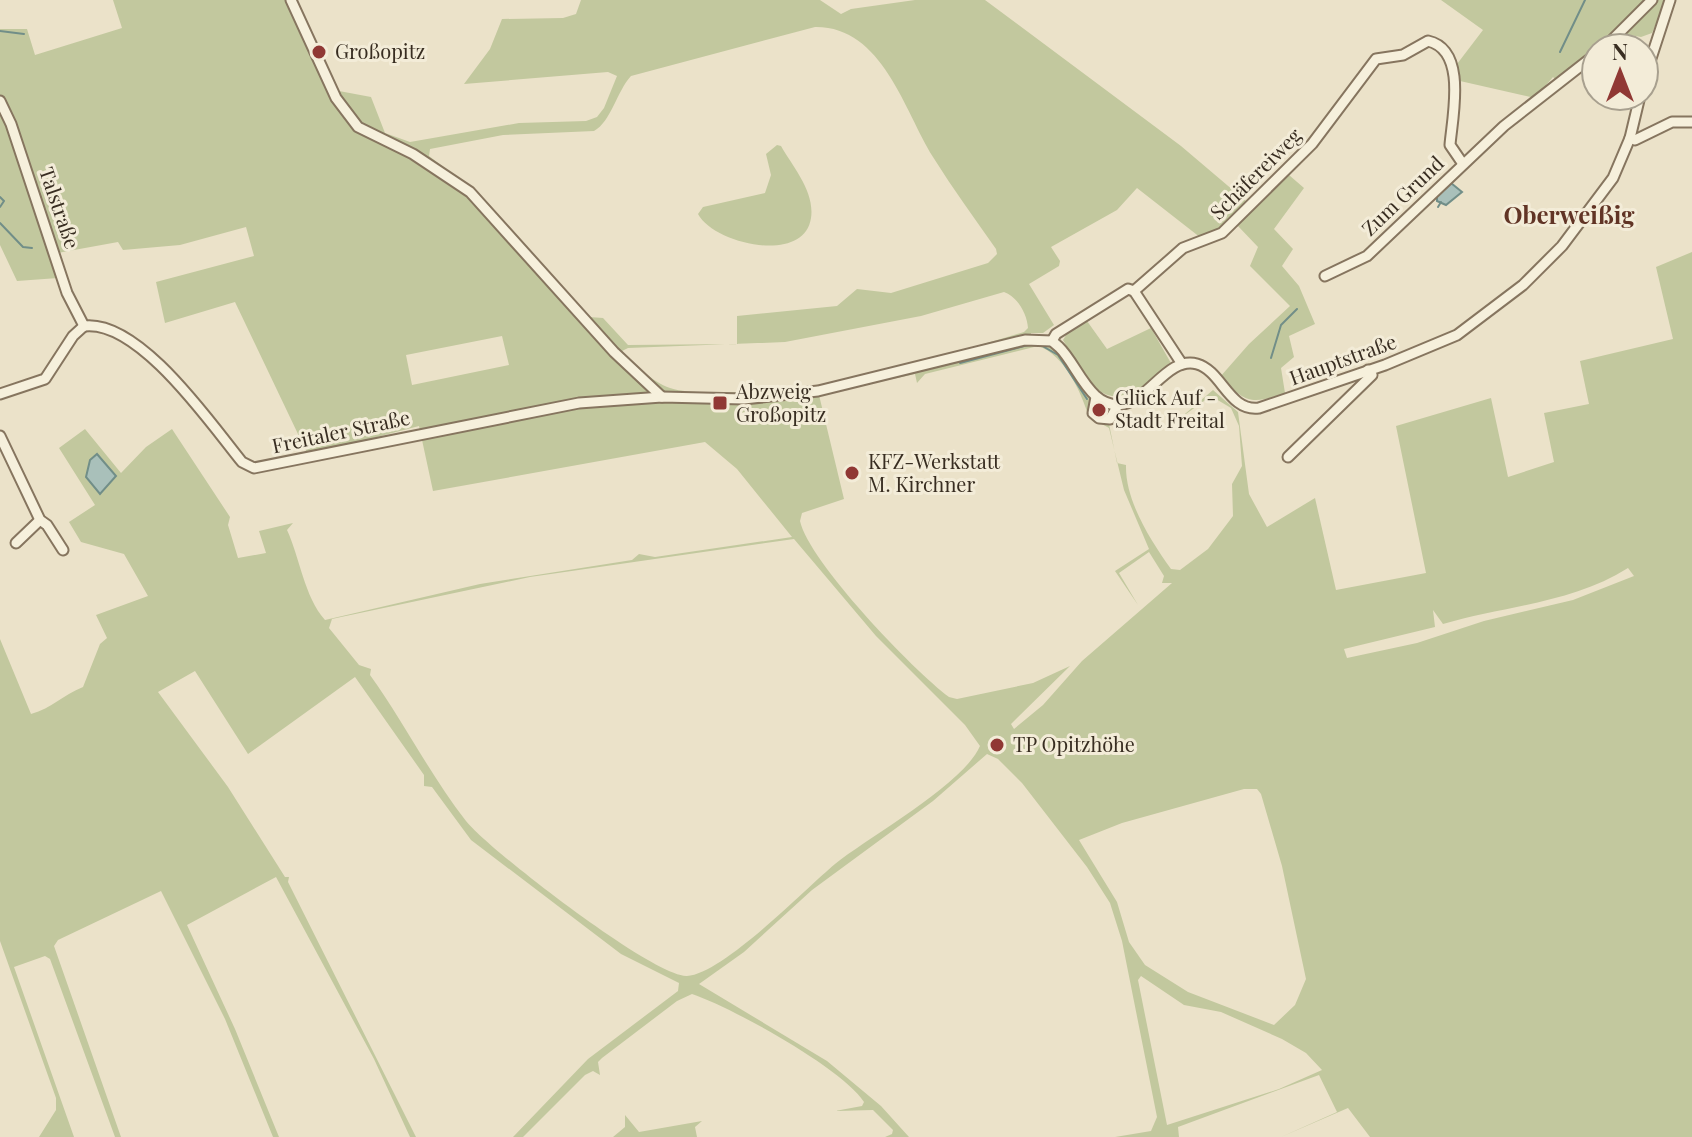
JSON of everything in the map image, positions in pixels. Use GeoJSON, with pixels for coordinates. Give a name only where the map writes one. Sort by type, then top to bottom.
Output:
{"type":"FeatureCollection","features":[{"type":"Feature","properties":{"kind":"street"},"geometry":{"type":"LineString","coordinates":[[291,0],[336,98],[358,127],[413,154],[470,192],[614,352],[662,397]]}},
{"type":"Feature","properties":{"kind":"street"},"geometry":{"type":"LineString","coordinates":[[1620,32],[1652,0]]}},
{"type":"Feature","properties":{"kind":"street"},"geometry":{"type":"LineString","coordinates":[[1660,32],[1670,0]]}},
{"type":"Feature","properties":{"kind":"street","name":"Zum Grund"},"geometry":{"type":"LineString","coordinates":[[1382,56],[1403,55],[1428,41],[1444,51],[1452,67],[1456,93],[1450,145],[1463,164]]}},
{"type":"Feature","properties":{"kind":"street","name":"Schäfereiweg"},"geometry":{"type":"LineString","coordinates":[[1052,341],[1056,334],[1123,292],[1134,291],[1183,248],[1222,233],[1312,144],[1376,59],[1382,56]]}},
{"type":"Feature","properties":{"kind":"street","name":"Zum Grund"},"geometry":{"type":"LineString","coordinates":[[1325,276],[1367,256],[1522,111],[1580,66]]}},
{"type":"Feature","properties":{"kind":"street","name":"Talstraße"},"geometry":{"type":"LineString","coordinates":[[0,101],[53,243],[67,293],[84,326]]}},
{"type":"Feature","properties":{"kind":"street","name":"Hauptstraße"},"geometry":{"type":"LineString","coordinates":[[1182,364],[1202,366],[1241,405],[1251,409],[1368,370],[1457,335],[1523,285],[1562,246],[1613,178],[1630,138],[1636,112]]}},
{"type":"Feature","properties":{"kind":"street"},"geometry":{"type":"LineString","coordinates":[[1630,138],[1638,139],[1672,122],[1692,122]]}},
{"type":"Feature","properties":{"kind":"street"},"geometry":{"type":"LineString","coordinates":[[1096,397],[1093,413],[1099,418],[1110,419],[1118,405],[1143,394],[1182,364],[1134,291]]}},
{"type":"Feature","properties":{"kind":"street"},"geometry":{"type":"LineString","coordinates":[[0,394],[45,379],[73,336],[84,326]]}},
{"type":"Feature","properties":{"kind":"street","name":"Freitaler Straße"},"geometry":{"type":"LineString","coordinates":[[84,326],[105,327],[130,341],[190,394],[242,462],[254,468],[579,403],[662,397],[744,399],[818,391],[1025,340],[1052,341]]}},
{"type":"Feature","properties":{"kind":"street"},"geometry":{"type":"LineString","coordinates":[[1052,341],[1065,353],[1096,397],[1118,405]]}},
{"type":"Feature","properties":{"kind":"street"},"geometry":{"type":"LineString","coordinates":[[1288,457],[1372,375],[1368,370]]}},
{"type":"Feature","properties":{"kind":"street"},"geometry":{"type":"LineString","coordinates":[[0,436],[40,520],[47,525],[63,550]]}},
{"type":"Feature","properties":{"kind":"street"},"geometry":{"type":"LineString","coordinates":[[16,543],[40,520]]}},
{"type":"Feature","properties":{"kind":"green space"},"geometry":{"type":"Polygon","coordinates":[[[113,0],[297,0],[339,91],[371,97],[385,133],[410,142],[519,123],[586,121],[597,117],[604,108],[617,76],[608,72],[464,84],[490,49],[502,19],[563,18],[576,14],[581,0],[820,0],[841,14],[851,9],[915,0],[985,0],[1181,146],[1247,202],[1214,233],[1201,238],[1137,188],[1117,210],[1051,247],[1060,261],[1059,266],[1029,284],[1054,325],[1043,333],[1031,333],[1031,342],[1047,344],[1060,353],[1090,395],[1090,416],[1093,419],[1089,417],[1064,366],[1038,346],[925,374],[917,383],[915,374],[819,395],[844,499],[802,513],[800,521],[808,539],[822,562],[864,614],[949,697],[957,699],[1033,683],[1070,666],[1011,724],[1014,729],[1043,705],[1082,661],[1172,583],[1162,583],[1164,576],[1149,552],[1119,573],[1138,605],[1115,571],[1149,549],[1124,490],[1117,463],[1126,465],[1135,506],[1171,569],[1180,570],[1208,549],[1233,516],[1232,484],[1242,466],[1239,426],[1231,408],[1211,396],[1179,419],[1213,390],[1238,412],[1249,494],[1267,527],[1315,498],[1336,590],[1426,573],[1396,426],[1491,398],[1508,477],[1554,462],[1544,413],[1589,404],[1580,361],[1673,339],[1656,267],[1692,252],[1692,1137],[1370,1137],[1348,1108],[1281,1137],[1337,1112],[1319,1075],[1178,1127],[1179,1137],[1115,1137],[1151,1131],[1157,1117],[1122,941],[1110,903],[1087,867],[1022,783],[998,759],[987,754],[933,801],[812,890],[744,952],[699,984],[827,1061],[881,1106],[909,1137],[885,1137],[893,1130],[873,1110],[835,1111],[862,1106],[864,1102],[852,1088],[810,1056],[758,1025],[692,994],[677,1001],[602,1058],[598,1062],[600,1075],[593,1071],[585,1075],[523,1137],[513,1137],[588,1059],[678,991],[679,983],[621,954],[471,840],[432,787],[424,786],[424,775],[355,677],[248,754],[195,671],[158,692],[228,787],[285,877],[289,877],[288,882],[416,1137],[410,1137],[374,1059],[276,877],[187,925],[235,1029],[279,1137],[273,1137],[225,1019],[161,891],[58,940],[54,946],[121,1137],[115,1137],[50,959],[45,956],[14,967],[74,1137],[39,1137],[56,1110],[56,1098],[0,941],[0,639],[31,714],[83,687],[100,644],[107,638],[96,615],[148,596],[124,554],[81,542],[69,522],[95,505],[59,448],[85,429],[121,473],[146,447],[172,429],[230,517],[228,525],[238,558],[266,553],[259,531],[293,523],[287,530],[312,600],[325,620],[480,584],[632,560],[639,554],[655,557],[792,537],[737,469],[705,442],[433,491],[419,426],[308,455],[235,302],[165,323],[156,282],[254,256],[246,227],[180,245],[123,250],[118,242],[52,254],[58,278],[17,281],[0,245],[0,29],[27,29],[35,55],[122,28],[113,0]],[[815,27],[631,76],[605,121],[594,131],[503,135],[430,149],[429,156],[476,192],[589,317],[603,318],[628,345],[731,344],[628,348],[622,351],[657,382],[670,388],[694,392],[797,388],[911,365],[1024,332],[1028,328],[1021,307],[1004,292],[921,316],[785,342],[737,344],[737,316],[837,306],[857,289],[891,293],[988,263],[997,254],[996,249],[933,157],[888,74],[858,40],[838,30],[815,27]],[[502,336],[406,355],[412,385],[509,365],[502,336]],[[794,539],[530,577],[332,619],[329,628],[359,665],[371,669],[370,675],[466,821],[506,858],[573,910],[642,957],[687,976],[702,972],[742,946],[835,864],[956,777],[980,746],[965,725],[876,636],[794,539]],[[1628,568],[1584,589],[1443,624],[1433,610],[1435,627],[1344,649],[1347,658],[1417,643],[1484,621],[1573,600],[1634,576],[1628,568]],[[1244,789],[1122,823],[1079,840],[1117,902],[1129,942],[1145,965],[1188,992],[1274,1025],[1295,1005],[1306,979],[1282,866],[1257,789],[1244,789]],[[1141,976],[1138,980],[1167,1125],[1279,1089],[1322,1070],[1306,1053],[1282,1039],[1221,1012],[1184,1005],[1141,976]]]}},
{"type":"Feature","properties":{"kind":"green space"},"geometry":{"type":"Polygon","coordinates":[[[1441,0],[1648,0],[1613,32],[1580,32],[1580,62],[1558,82],[1553,77],[1535,98],[1460,81],[1454,68],[1483,30],[1441,0]]]}},
{"type":"Feature","properties":{"kind":"green space"},"geometry":{"type":"Polygon","coordinates":[[[1657,0],[1666,0],[1652,32],[1624,32],[1657,0]]]}},
{"type":"Feature","properties":{"kind":"green space"},"geometry":{"type":"Polygon","coordinates":[[[777,145],[781,146],[797,171],[810,199],[811,218],[805,233],[793,241],[758,245],[721,234],[707,225],[698,214],[703,207],[765,193],[771,175],[766,154],[777,145]]]}},
{"type":"Feature","properties":{"kind":"green space"},"geometry":{"type":"Polygon","coordinates":[[[1289,175],[1304,188],[1274,229],[1293,249],[1282,266],[1299,286],[1315,324],[1289,336],[1294,357],[1281,368],[1285,393],[1256,400],[1243,397],[1220,377],[1249,344],[1290,306],[1250,266],[1258,247],[1237,225],[1269,190],[1289,175]]]}},
{"type":"Feature","properties":{"kind":"green space"},"geometry":{"type":"Polygon","coordinates":[[[1087,321],[1107,349],[1151,328],[1172,365],[1134,391],[1120,396],[1108,395],[1087,378],[1063,340],[1068,332],[1087,321]]]}},
{"type":"Feature","properties":{"kind":"green space"},"geometry":{"type":"Polygon","coordinates":[[[625,1115],[639,1132],[702,1121],[695,1127],[697,1137],[613,1137],[625,1127],[625,1115]]]}},
{"type":"Feature","properties":{"kind":"water"},"geometry":{"type":"Polygon","coordinates":[[[1451,183],[1462,192],[1446,205],[1437,201],[1437,196],[1451,183]]]}},
{"type":"Feature","properties":{"kind":"water"},"geometry":{"type":"Polygon","coordinates":[[[97,454],[116,476],[100,494],[86,477],[90,460],[97,454]]]}},
{"type":"Feature","properties":{"kind":"waterway"},"geometry":{"type":"LineString","coordinates":[[1560,52],[1585,0]]}},
{"type":"Feature","properties":{"kind":"waterway"},"geometry":{"type":"LineString","coordinates":[[0,31],[24,34]]}},
{"type":"Feature","properties":{"kind":"waterway"},"geometry":{"type":"LineString","coordinates":[[0,197],[4,201],[0,207]]}},
{"type":"Feature","properties":{"kind":"waterway"},"geometry":{"type":"LineString","coordinates":[[1438,207],[1441,202]]}},
{"type":"Feature","properties":{"kind":"waterway"},"geometry":{"type":"LineString","coordinates":[[0,223],[23,247],[32,248]]}},
{"type":"Feature","properties":{"kind":"waterway"},"geometry":{"type":"LineString","coordinates":[[1271,358],[1281,325],[1297,309]]}},
{"type":"Feature","properties":{"kind":"waterway"},"geometry":{"type":"LineString","coordinates":[[1039,344],[1058,355],[1087,399]]}},
{"type":"Feature","properties":{"kind":"waterway"},"geometry":{"type":"LineString","coordinates":[[960,363],[1028,345]]}},
{"type":"Feature","properties":{"kind":"place","name":"Großopitz"},"geometry":{"type":"Point","coordinates":[319,52]}},
{"type":"Feature","properties":{"kind":"place","name":"Abzweig Großopitz"},"geometry":{"type":"Point","coordinates":[720,403]}},
{"type":"Feature","properties":{"kind":"place","name":"Glück Auf - Stadt Freital"},"geometry":{"type":"Point","coordinates":[1099,410]}},
{"type":"Feature","properties":{"kind":"place","name":"KFZ-Werkstatt M. Kirchner"},"geometry":{"type":"Point","coordinates":[852,473]}},
{"type":"Feature","properties":{"kind":"place","name":"TP Opitzhöhe"},"geometry":{"type":"Point","coordinates":[997,745]}},
{"type":"Feature","properties":{"kind":"district","name":"Oberweißig"},"geometry":{"type":"Point","coordinates":[1569,216]}}]}
